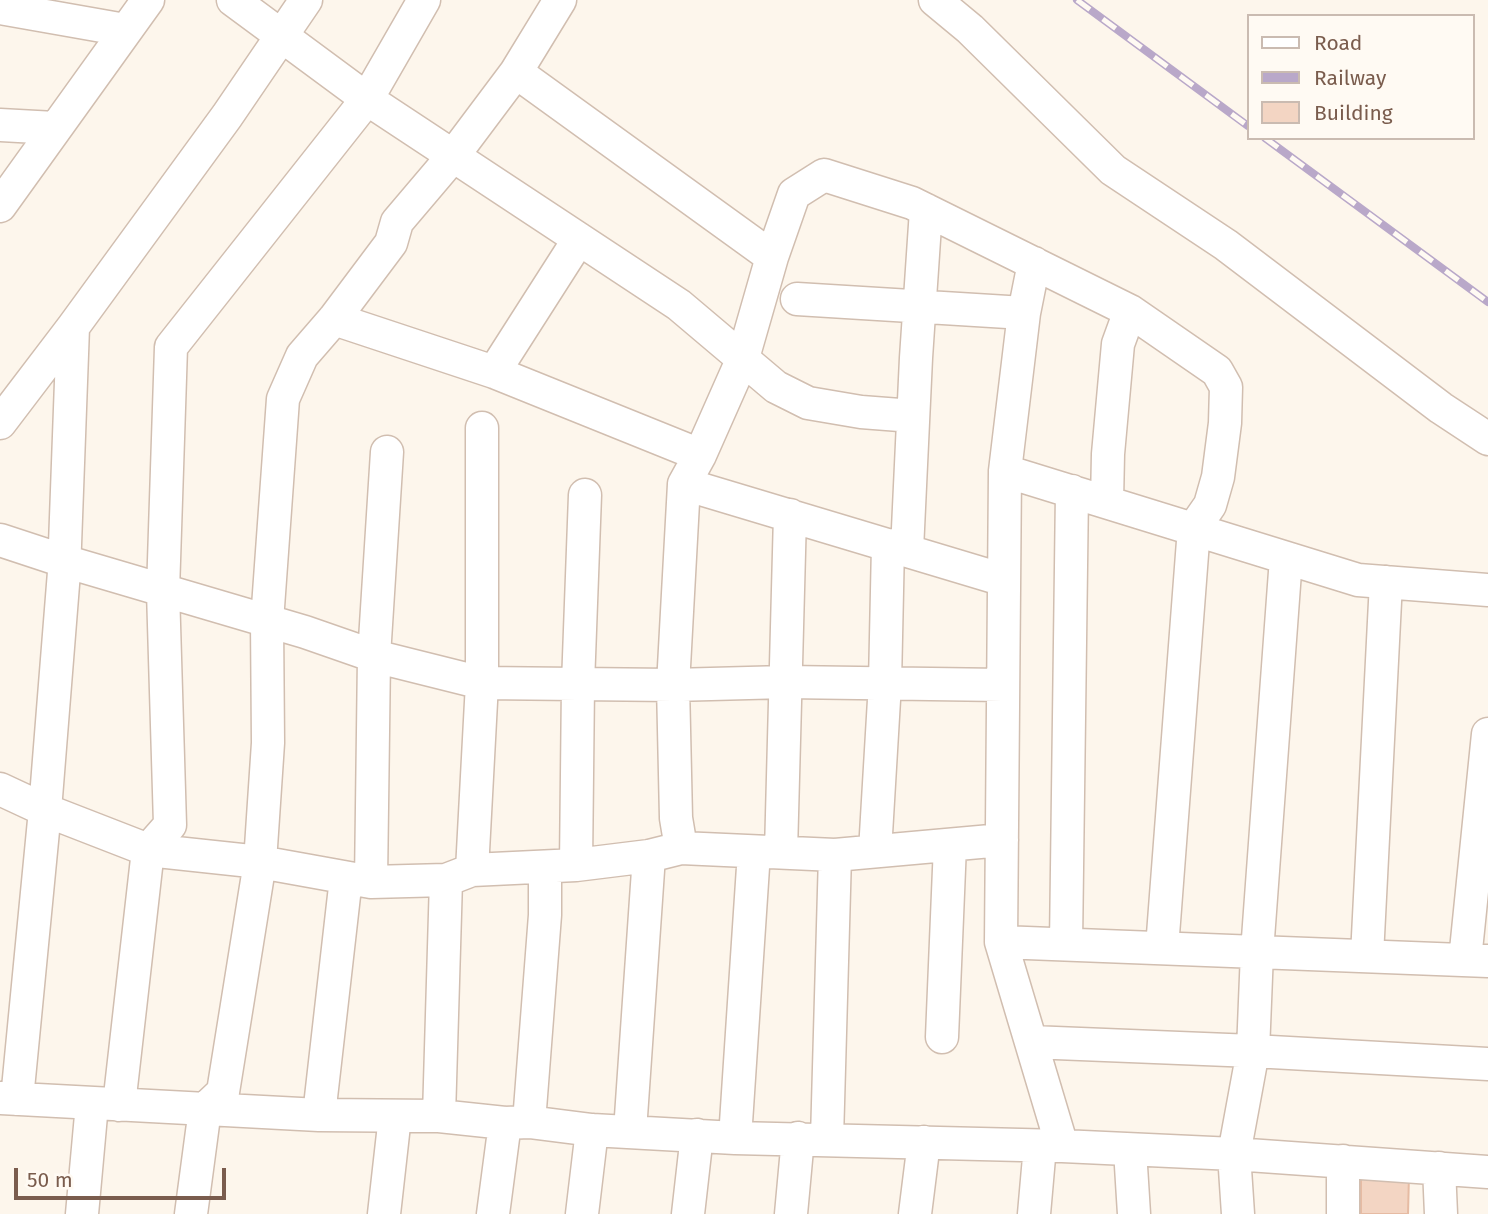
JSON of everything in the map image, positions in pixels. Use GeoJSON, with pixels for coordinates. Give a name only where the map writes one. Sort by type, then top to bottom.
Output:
{"type":"FeatureCollection","features":[{"type":"Feature","properties":{"kind":"street"},"geometry":{"type":"LineString","coordinates":[[0,206],[148,0]]}},
{"type":"Feature","properties":{"kind":"street"},"geometry":{"type":"LineString","coordinates":[[233,0],[367,99],[678,305],[776,387],[808,403],[861,412],[913,416]]}},
{"type":"Feature","properties":{"kind":"street"},"geometry":{"type":"LineString","coordinates":[[0,422],[228,116],[306,0]]}},
{"type":"Feature","properties":{"kind":"street"},"geometry":{"type":"LineString","coordinates":[[82,1214],[105,1105],[148,850],[170,825],[163,590],[171,347],[367,99],[424,0]]}},
{"type":"Feature","properties":{"kind":"street"},"geometry":{"type":"LineString","coordinates":[[191,1214],[205,1110],[223,1092],[260,862],[268,743],[267,621],[283,399],[302,356],[334,319],[391,243],[397,222],[453,156],[516,72],[560,0]]}},
{"type":"Feature","properties":{"kind":"street"},"geometry":{"type":"LineString","coordinates":[[935,0],[970,29],[1113,170],[1226,245],[1441,408],[1488,439]]}},
{"type":"Feature","properties":{"kind":"street"},"geometry":{"type":"LineString","coordinates":[[0,8],[125,30]]}},
{"type":"Feature","properties":{"kind":"street"},"geometry":{"type":"LineString","coordinates":[[516,72],[772,257]]}},
{"type":"Feature","properties":{"kind":"street"},"geometry":{"type":"LineString","coordinates":[[0,125],[55,128]]}},
{"type":"Feature","properties":{"kind":"street"},"geometry":{"type":"LineString","coordinates":[[681,848],[676,818],[673,685],[684,484],[700,455],[743,358],[772,257],[794,194],[824,175],[912,203],[1130,311],[1217,371],[1226,387],[1226,416],[1218,477],[1210,505],[1194,528],[1162,948]]}},
{"type":"Feature","properties":{"kind":"street"},"geometry":{"type":"LineString","coordinates":[[875,851],[885,684],[913,416],[926,210]]}},
{"type":"Feature","properties":{"kind":"street"},"geometry":{"type":"LineString","coordinates":[[494,372],[579,239]]}},
{"type":"Feature","properties":{"kind":"street"},"geometry":{"type":"LineString","coordinates":[[1034,263],[1024,313],[1005,471],[1001,942],[1031,1042],[1051,1146],[1034,1214]]}},
{"type":"Feature","properties":{"kind":"street"},"geometry":{"type":"LineString","coordinates":[[797,299],[1024,313]]}},
{"type":"Feature","properties":{"kind":"street"},"geometry":{"type":"LineString","coordinates":[[1107,502],[1108,454],[1118,344],[1130,311]]}},
{"type":"Feature","properties":{"kind":"street"},"geometry":{"type":"LineString","coordinates":[[334,319],[494,372],[700,455]]}},
{"type":"Feature","properties":{"kind":"street"},"geometry":{"type":"LineString","coordinates":[[73,327],[64,561],[45,810],[9,1099],[319,1115],[439,1116],[592,1130],[735,1138],[1051,1146],[1234,1154],[1488,1172]]}},
{"type":"Feature","properties":{"kind":"street"},"geometry":{"type":"LineString","coordinates":[[439,1116],[459,875],[482,683],[482,428]]}},
{"type":"Feature","properties":{"kind":"street"},"geometry":{"type":"LineString","coordinates":[[319,1115],[358,880],[387,452]]}},
{"type":"Feature","properties":{"kind":"street"},"geometry":{"type":"LineString","coordinates":[[1005,471],[1357,580],[1488,590]]}},
{"type":"Feature","properties":{"kind":"street"},"geometry":{"type":"LineString","coordinates":[[684,484],[1004,580]]}},
{"type":"Feature","properties":{"kind":"street"},"geometry":{"type":"LineString","coordinates":[[1066,944],[1072,491]]}},
{"type":"Feature","properties":{"kind":"street"},"geometry":{"type":"LineString","coordinates":[[492,1214],[517,1122],[545,915],[561,866],[578,684],[585,495]]}},
{"type":"Feature","properties":{"kind":"street"},"geometry":{"type":"LineString","coordinates":[[735,1138],[786,682],[790,515]]}},
{"type":"Feature","properties":{"kind":"street"},"geometry":{"type":"LineString","coordinates":[[0,540],[374,656],[482,683],[673,685],[786,682],[1003,685]]}},
{"type":"Feature","properties":{"kind":"street"},"geometry":{"type":"LineString","coordinates":[[1238,1214],[1234,1154],[1253,1051],[1257,952],[1286,558]]}},
{"type":"Feature","properties":{"kind":"street"},"geometry":{"type":"LineString","coordinates":[[1367,956],[1386,582]]}},
{"type":"Feature","properties":{"kind":"street"},"geometry":{"type":"LineString","coordinates":[[1001,942],[1477,961],[1488,734]]}},
{"type":"Feature","properties":{"kind":"street"},"geometry":{"type":"LineString","coordinates":[[0,789],[45,810],[148,850],[260,862],[358,880],[561,866],[649,856],[681,848],[835,855],[1002,840]]}},
{"type":"Feature","properties":{"kind":"street"},"geometry":{"type":"LineString","coordinates":[[942,1037],[950,845]]}},
{"type":"Feature","properties":{"kind":"street"},"geometry":{"type":"LineString","coordinates":[[792,1214],[813,1139],[835,855]]}},
{"type":"Feature","properties":{"kind":"street"},"geometry":{"type":"LineString","coordinates":[[629,1131],[649,856]]}},
{"type":"Feature","properties":{"kind":"street"},"geometry":{"type":"LineString","coordinates":[[1031,1042],[1488,1064]]}},
{"type":"Feature","properties":{"kind":"street"},"geometry":{"type":"LineString","coordinates":[[384,1214],[395,1116]]}},
{"type":"Feature","properties":{"kind":"street"},"geometry":{"type":"LineString","coordinates":[[582,1214],[592,1130]]}},
{"type":"Feature","properties":{"kind":"street"},"geometry":{"type":"LineString","coordinates":[[688,1214],[697,1135]]}},
{"type":"Feature","properties":{"kind":"street"},"geometry":{"type":"LineString","coordinates":[[915,1214],[924,1142]]}},
{"type":"Feature","properties":{"kind":"street"},"geometry":{"type":"LineString","coordinates":[[1130,1150],[1135,1214]]}},
{"type":"Feature","properties":{"kind":"street"},"geometry":{"type":"LineString","coordinates":[[1343,1161],[1343,1214]]}},
{"type":"Feature","properties":{"kind":"street"},"geometry":{"type":"LineString","coordinates":[[1439,1168],[1441,1214]]}},
{"type":"Feature","properties":{"kind":"building"},"geometry":{"type":"Polygon","coordinates":[[[1361,1175],[1409,1175],[1408,1214],[1361,1214],[1361,1175]]]}},
{"type":"Feature","properties":{"kind":"railway"},"geometry":{"type":"LineString","coordinates":[[1077,0],[1246,125]]}},
{"type":"Feature","properties":{"kind":"railway"},"geometry":{"type":"LineString","coordinates":[[1268,140],[1488,302]]}}]}
